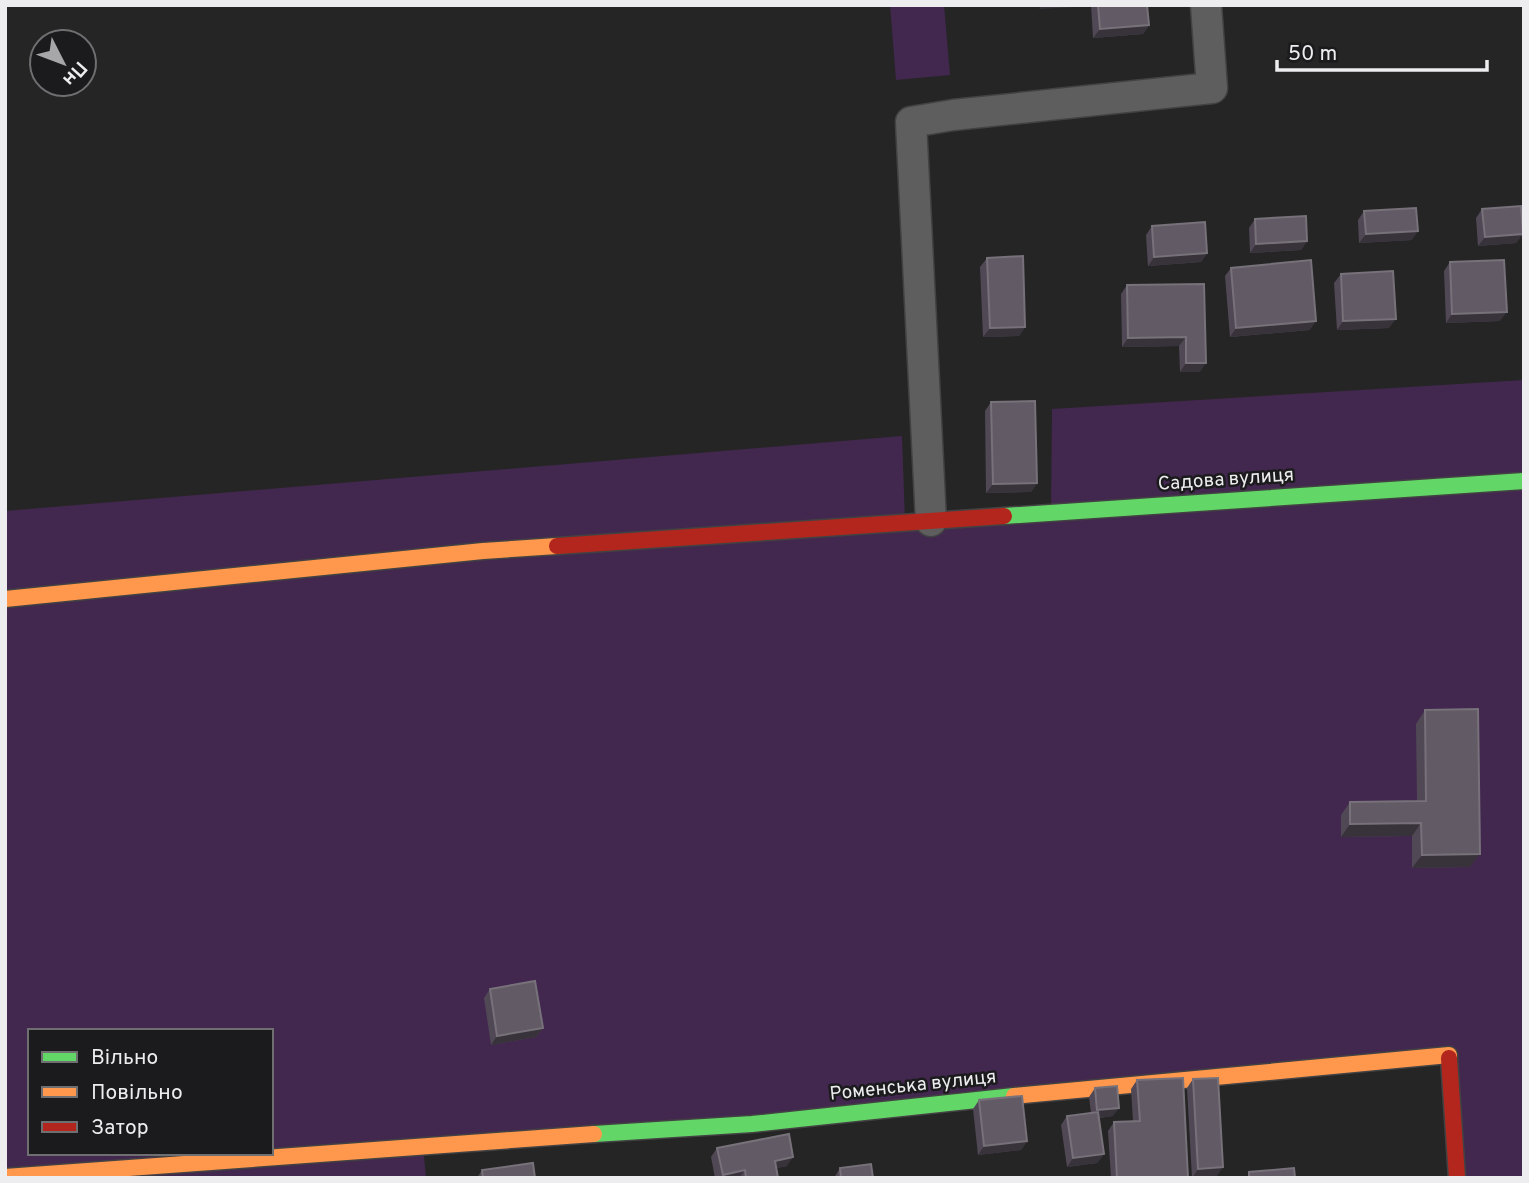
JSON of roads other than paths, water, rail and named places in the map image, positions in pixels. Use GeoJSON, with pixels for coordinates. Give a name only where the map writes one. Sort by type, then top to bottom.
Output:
{"type":"FeatureCollection","features":[{"type":"Feature","properties":{"kind":"street"},"geometry":{"type":"LineString","coordinates":[[931,521],[911,122],[1212,88],[1206,5]]}},
{"type":"Feature","properties":{"kind":"street","name":"Садова вулиця"},"geometry":{"type":"LineString","coordinates":[[5,599],[483,551],[1524,481]]}},
{"type":"Feature","properties":{"kind":"street","name":"Роменська вулиця"},"geometry":{"type":"LineString","coordinates":[[5,1177],[423,1145],[752,1124],[1102,1086],[1449,1055],[1457,1178]]}}]}
